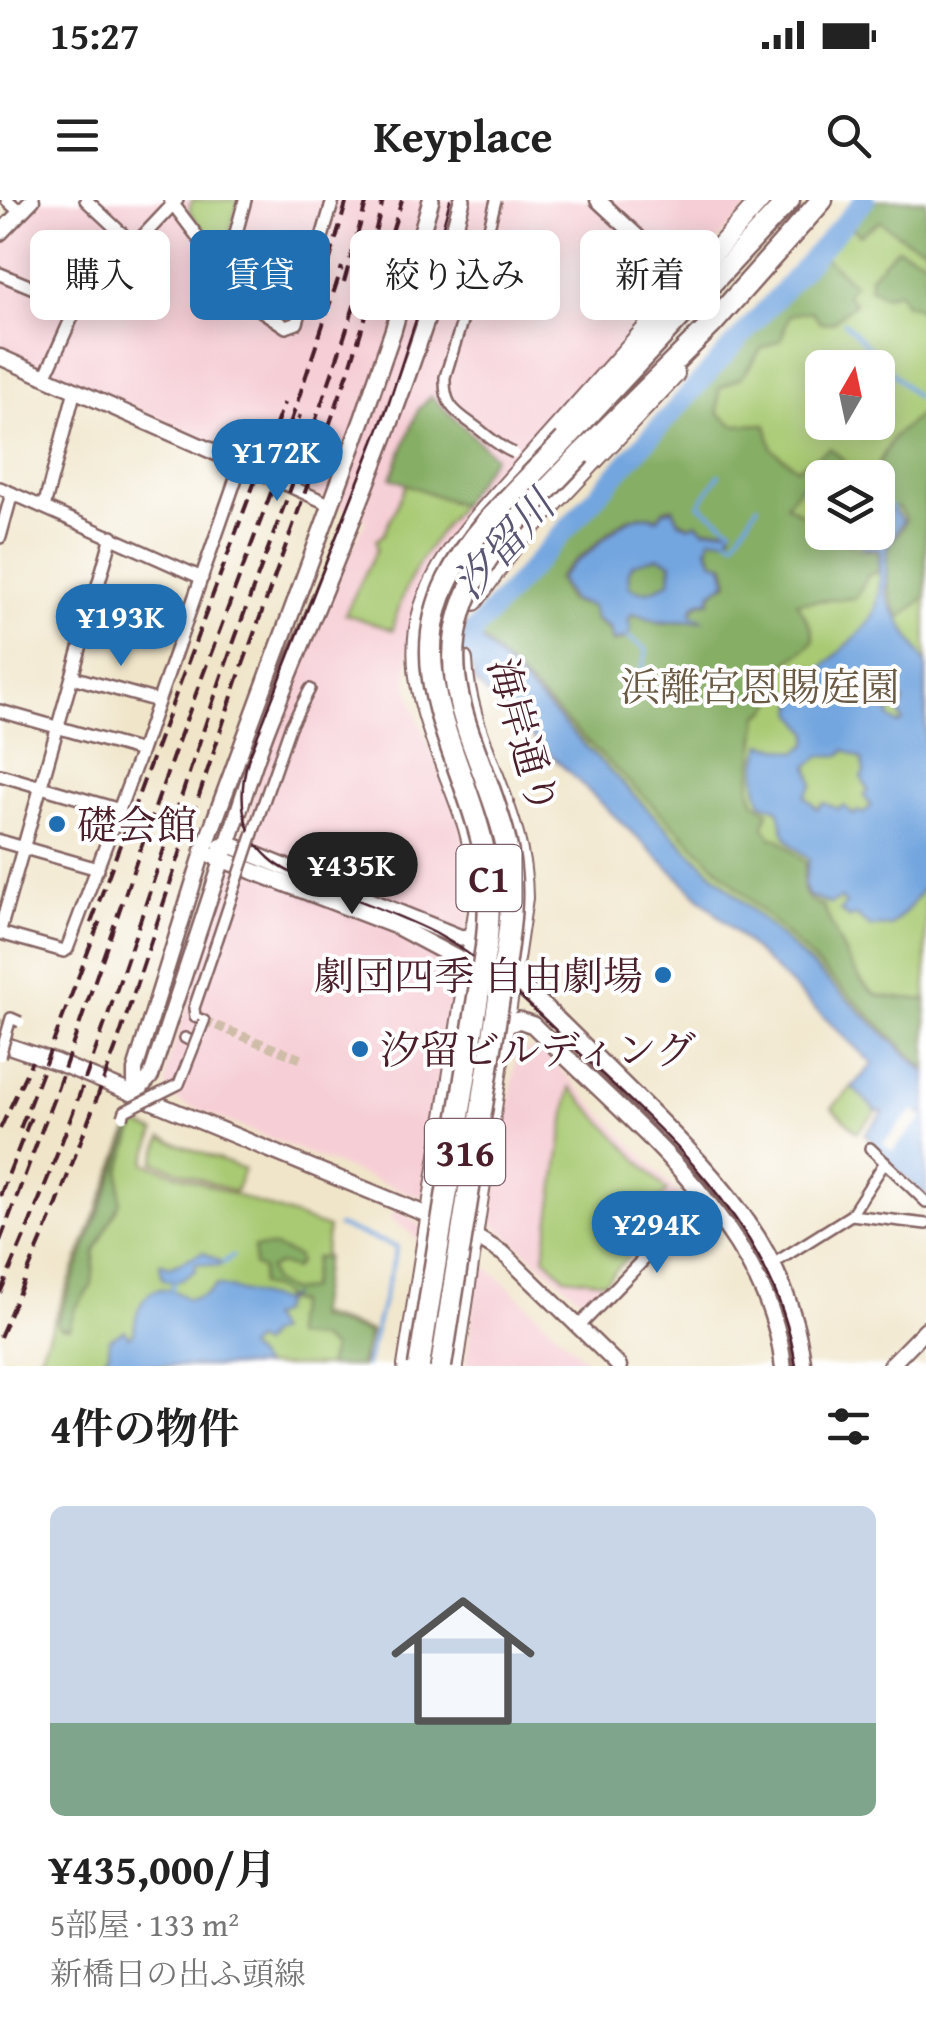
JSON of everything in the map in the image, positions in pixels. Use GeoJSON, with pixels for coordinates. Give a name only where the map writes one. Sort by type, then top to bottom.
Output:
{"type":"FeatureCollection","features":[{"type":"Feature","properties":{"kind":"highway","name":"C1"},"geometry":{"type":"LineString","coordinates":[[441,1366],[512,898],[501,822],[457,697],[453,664],[456,630],[466,598],[487,559],[668,313],[802,204]]}},
{"type":"Feature","properties":{"kind":"highway","name":"C1"},"geometry":{"type":"LineString","coordinates":[[420,1366],[486,948],[490,895],[479,828],[435,700],[430,665],[432,627],[448,580],[468,547],[573,447],[711,325],[802,204]]}},
{"type":"Feature","properties":{"kind":"main road"},"geometry":{"type":"LineString","coordinates":[[431,200],[393,331],[203,852],[225,851],[461,938],[468,938],[477,930]]}},
{"type":"Feature","properties":{"kind":"main road"},"geometry":{"type":"LineString","coordinates":[[225,851],[270,722],[406,386],[462,200]]}},
{"type":"Feature","properties":{"kind":"main road","name":"海岸通り"},"geometry":{"type":"LineString","coordinates":[[720,245],[761,200]]}},
{"type":"Feature","properties":{"kind":"main road","name":"海岸通り"},"geometry":{"type":"LineString","coordinates":[[454,1366],[523,898],[521,857],[511,818],[476,721],[463,667],[464,638],[475,598],[513,546],[802,204]]}},
{"type":"Feature","properties":{"kind":"main road","name":"海岸通り"},"geometry":{"type":"LineString","coordinates":[[407,1365],[477,930],[478,880],[472,848],[432,728],[420,678],[418,635],[425,605],[445,562],[467,531],[653,320]]}},
{"type":"Feature","properties":{"kind":"main road"},"geometry":{"type":"LineString","coordinates":[[225,851],[396,926],[456,958],[470,976]]}},
{"type":"Feature","properties":{"kind":"main road"},"geometry":{"type":"LineString","coordinates":[[514,972],[524,987],[695,1156],[734,1200],[762,1242],[784,1288],[804,1366]]}},
{"type":"Feature","properties":{"kind":"main road"},"geometry":{"type":"LineString","coordinates":[[506,1026],[520,1020],[534,1025],[705,1196],[731,1231],[754,1273],[778,1336],[784,1366]]}},
{"type":"Feature","properties":{"kind":"main road","name":"316"},"geometry":{"type":"LineString","coordinates":[[432,1216],[457,1204],[470,1113],[497,1081]]}},
{"type":"Feature","properties":{"kind":"main road","name":"316"},"geometry":{"type":"LineString","coordinates":[[407,1365],[437,1313],[448,1246],[473,1235]]}},
{"type":"Feature","properties":{"kind":"street"},"geometry":{"type":"LineString","coordinates":[[6,200],[20,212]]}},
{"type":"Feature","properties":{"kind":"street"},"geometry":{"type":"LineString","coordinates":[[0,233],[32,200]]}},
{"type":"Feature","properties":{"kind":"street"},"geometry":{"type":"LineString","coordinates":[[86,200],[118,230]]}},
{"type":"Feature","properties":{"kind":"street"},"geometry":{"type":"LineString","coordinates":[[237,230],[245,200]]}},
{"type":"Feature","properties":{"kind":"street"},"geometry":{"type":"LineString","coordinates":[[324,230],[333,200]]}},
{"type":"Feature","properties":{"kind":"street"},"geometry":{"type":"LineString","coordinates":[[496,200],[444,377],[444,392],[450,408],[461,418],[474,424],[495,446],[514,452]]}},
{"type":"Feature","properties":{"kind":"street"},"geometry":{"type":"LineString","coordinates":[[598,200],[631,230]]}},
{"type":"Feature","properties":{"kind":"street"},"geometry":{"type":"LineString","coordinates":[[148,230],[174,201],[195,230]]}},
{"type":"Feature","properties":{"kind":"street"},"geometry":{"type":"LineString","coordinates":[[0,274],[30,287]]}},
{"type":"Feature","properties":{"kind":"street"},"geometry":{"type":"LineString","coordinates":[[45,377],[70,320]]}},
{"type":"Feature","properties":{"kind":"street"},"geometry":{"type":"LineString","coordinates":[[275,320],[286,328],[298,320]]}},
{"type":"Feature","properties":{"kind":"street"},"geometry":{"type":"LineString","coordinates":[[0,357],[329,504]]}},
{"type":"Feature","properties":{"kind":"street"},"geometry":{"type":"LineString","coordinates":[[44,507],[76,390]]}},
{"type":"Feature","properties":{"kind":"street"},"geometry":{"type":"LineString","coordinates":[[112,536],[0,931],[67,949],[141,752],[241,464]]}},
{"type":"Feature","properties":{"kind":"street"},"geometry":{"type":"LineString","coordinates":[[0,536],[6,490],[202,578]]}},
{"type":"Feature","properties":{"kind":"street"},"geometry":{"type":"LineString","coordinates":[[72,677],[158,701]]}},
{"type":"Feature","properties":{"kind":"street"},"geometry":{"type":"LineString","coordinates":[[123,1118],[125,1112],[179,1084],[190,1041],[204,1021],[196,1017],[194,1008],[270,782],[290,727],[310,688]]}},
{"type":"Feature","properties":{"kind":"street"},"geometry":{"type":"LineString","coordinates":[[0,711],[141,752]]}},
{"type":"Feature","properties":{"kind":"street"},"geometry":{"type":"LineString","coordinates":[[0,775],[120,810]]}},
{"type":"Feature","properties":{"kind":"street"},"geometry":{"type":"LineString","coordinates":[[0,841],[98,869]]}},
{"type":"Feature","properties":{"kind":"street"},"geometry":{"type":"LineString","coordinates":[[135,1094],[151,1076],[225,851]]}},
{"type":"Feature","properties":{"kind":"street"},"geometry":{"type":"LineString","coordinates":[[135,1094],[135,1070],[203,852]]}},
{"type":"Feature","properties":{"kind":"street"},"geometry":{"type":"LineString","coordinates":[[0,1056],[11,1018],[20,1022]]}},
{"type":"Feature","properties":{"kind":"street"},"geometry":{"type":"LineString","coordinates":[[0,1044],[135,1094],[473,1235],[504,1254],[619,1366]]}},
{"type":"Feature","properties":{"kind":"street"},"geometry":{"type":"LineString","coordinates":[[870,1148],[926,1202]]}},
{"type":"Feature","properties":{"kind":"street"},"geometry":{"type":"LineString","coordinates":[[776,1262],[852,1215],[885,1162]]}},
{"type":"Feature","properties":{"kind":"street"},"geometry":{"type":"LineString","coordinates":[[578,1326],[705,1196]]}},
{"type":"Feature","properties":{"kind":"street"},"geometry":{"type":"LineString","coordinates":[[852,1215],[926,1224]]}},
{"type":"Feature","properties":{"kind":"street"},"geometry":{"type":"LineString","coordinates":[[890,1366],[926,1329]]}},
{"type":"Feature","properties":{"kind":"shaded area"},"geometry":{"type":"Polygon","coordinates":[[[40,200],[755,200],[720,238],[720,230],[580,230],[580,320],[645,320],[501,477],[457,532],[413,620],[408,687],[461,822],[475,887],[425,1196],[413,1195],[183,1104],[166,1087],[166,1069],[248,816],[269,738],[366,519],[249,465],[241,455],[0,349],[0,242],[40,200]]]}},
{"type":"Feature","properties":{"kind":"shaded area"},"geometry":{"type":"Polygon","coordinates":[[[541,1048],[684,1200],[588,1298],[580,1298],[490,1221],[517,1052],[541,1048]]]}},
{"type":"Feature","properties":{"kind":"shaded area"},"geometry":{"type":"Polygon","coordinates":[[[395,1208],[493,1272],[592,1366],[465,1366],[476,1286],[391,1218],[395,1208]]]}},
{"type":"Feature","properties":{"kind":"green space"},"geometry":{"type":"Polygon","coordinates":[[[192,200],[239,200],[231,230],[203,230],[189,211],[192,200]]]}},
{"type":"Feature","properties":{"kind":"green space","name":"浜離宮恩賜庭園"},"geometry":{"type":"Polygon","coordinates":[[[868,200],[926,200],[926,1073],[687,849],[474,633],[868,200]]]}},
{"type":"Feature","properties":{"kind":"green space"},"geometry":{"type":"Polygon","coordinates":[[[870,200],[926,200],[926,248],[906,240],[880,221],[860,235],[848,224],[870,200]]]}},
{"type":"Feature","properties":{"kind":"green space"},"geometry":{"type":"Polygon","coordinates":[[[897,248],[926,260],[926,320],[917,307],[905,304],[898,291],[885,296],[870,288],[870,276],[897,248]]]}},
{"type":"Feature","properties":{"kind":"green space"},"geometry":{"type":"Polygon","coordinates":[[[819,253],[854,284],[846,295],[855,303],[833,322],[820,323],[812,311],[789,315],[781,340],[761,349],[743,376],[719,389],[718,413],[734,425],[766,424],[772,449],[797,468],[805,463],[805,482],[786,504],[805,516],[805,550],[879,551],[878,572],[868,575],[856,598],[797,602],[814,640],[782,669],[773,703],[759,715],[750,787],[754,801],[768,812],[764,827],[771,837],[778,838],[806,863],[806,895],[823,906],[862,981],[878,995],[926,1000],[926,1070],[475,633],[819,253]],[[673,507],[664,509],[658,518],[628,519],[557,579],[568,601],[591,606],[595,620],[609,630],[612,643],[628,638],[630,627],[626,621],[633,614],[661,623],[700,621],[691,615],[694,608],[710,602],[712,593],[729,582],[725,565],[714,561],[708,548],[711,537],[730,537],[733,527],[704,529],[697,522],[690,525],[679,520],[673,507]]]}},
{"type":"Feature","properties":{"kind":"green space"},"geometry":{"type":"Polygon","coordinates":[[[431,396],[494,456],[460,505],[391,478],[418,410],[431,396]]]}},
{"type":"Feature","properties":{"kind":"green space"},"geometry":{"type":"Polygon","coordinates":[[[921,414],[926,420],[926,597],[900,618],[890,593],[886,563],[888,550],[895,550],[895,538],[906,519],[895,507],[895,460],[881,460],[895,435],[921,414]]]}},
{"type":"Feature","properties":{"kind":"green space"},"geometry":{"type":"Polygon","coordinates":[[[830,448],[844,460],[810,460],[830,448]]]}},
{"type":"Feature","properties":{"kind":"green space"},"geometry":{"type":"Polygon","coordinates":[[[407,483],[460,505],[410,579],[393,630],[345,614],[377,549],[376,540],[383,535],[407,483]]]}},
{"type":"Feature","properties":{"kind":"green space"},"geometry":{"type":"Polygon","coordinates":[[[659,557],[671,562],[670,582],[644,591],[629,586],[628,572],[633,564],[659,557]]]}},
{"type":"Feature","properties":{"kind":"green space"},"geometry":{"type":"Polygon","coordinates":[[[570,1087],[667,1191],[625,1237],[635,1249],[605,1282],[565,1277],[544,1257],[570,1087]]]}},
{"type":"Feature","properties":{"kind":"green space"},"geometry":{"type":"Polygon","coordinates":[[[852,1087],[877,1111],[857,1132],[832,1108],[852,1087]]]}},
{"type":"Feature","properties":{"kind":"green space"},"geometry":{"type":"Polygon","coordinates":[[[132,1122],[155,1132],[145,1163],[328,1228],[315,1314],[371,1331],[362,1366],[36,1366],[132,1122]]]}},
{"type":"Feature","properties":{"kind":"green space"},"geometry":{"type":"Polygon","coordinates":[[[132,1127],[135,1128],[120,1171],[120,1202],[95,1251],[92,1285],[75,1309],[69,1328],[59,1327],[57,1322],[132,1127]]]}},
{"type":"Feature","properties":{"kind":"green space"},"geometry":{"type":"Polygon","coordinates":[[[162,1138],[244,1169],[235,1192],[154,1162],[162,1138]]]}},
{"type":"Feature","properties":{"kind":"green space"},"geometry":{"type":"Polygon","coordinates":[[[254,1247],[274,1247],[297,1256],[299,1262],[294,1269],[279,1264],[269,1269],[273,1282],[290,1291],[309,1289],[315,1258],[326,1257],[316,1318],[369,1333],[360,1366],[327,1366],[332,1348],[319,1339],[293,1337],[297,1303],[260,1285],[262,1269],[254,1266],[254,1247]]]}},
{"type":"Feature","properties":{"kind":"water"},"geometry":{"type":"Polygon","coordinates":[[[673,509],[679,522],[689,526],[696,523],[704,530],[732,528],[728,538],[710,538],[707,549],[713,561],[723,565],[727,581],[711,593],[709,601],[693,607],[691,614],[702,620],[661,622],[633,613],[627,620],[631,626],[628,637],[613,641],[610,628],[596,619],[592,606],[571,600],[560,579],[620,525],[638,518],[658,519],[664,511],[673,509]],[[659,557],[633,564],[628,573],[629,586],[645,591],[670,582],[672,563],[659,557]]]}},
{"type":"Feature","properties":{"kind":"water"},"geometry":{"type":"Polygon","coordinates":[[[895,511],[903,521],[895,534],[895,511]]]}},
{"type":"Feature","properties":{"kind":"water"},"geometry":{"type":"Polygon","coordinates":[[[880,550],[887,550],[886,593],[890,605],[926,664],[926,884],[891,926],[870,927],[856,915],[850,918],[840,911],[846,904],[841,899],[830,904],[809,896],[804,886],[809,860],[787,838],[778,809],[762,803],[756,774],[762,744],[797,752],[808,744],[809,733],[795,713],[795,703],[812,678],[871,619],[879,594],[880,550]],[[878,692],[879,708],[890,712],[889,718],[898,724],[903,721],[899,713],[904,702],[897,692],[878,692]],[[845,750],[840,755],[820,756],[808,766],[813,784],[805,796],[817,809],[824,803],[838,809],[844,806],[854,815],[858,811],[863,814],[871,806],[864,796],[868,790],[861,777],[862,759],[845,750]]]}},
{"type":"Feature","properties":{"kind":"water"},"geometry":{"type":"Polygon","coordinates":[[[474,633],[687,849],[926,1073],[926,1197],[873,1147],[875,1144],[865,1134],[884,1112],[877,1111],[852,1087],[873,1064],[475,682],[470,660],[474,633]]]}},
{"type":"Feature","properties":{"kind":"water"},"geometry":{"type":"Polygon","coordinates":[[[203,1252],[223,1263],[196,1263],[195,1271],[176,1282],[162,1278],[160,1263],[170,1267],[203,1252]]]}},
{"type":"Feature","properties":{"kind":"water"},"geometry":{"type":"Polygon","coordinates":[[[217,1285],[280,1301],[292,1295],[283,1302],[279,1313],[269,1318],[277,1332],[268,1335],[261,1345],[254,1341],[247,1348],[263,1366],[99,1366],[109,1352],[109,1339],[125,1330],[128,1337],[134,1333],[139,1310],[149,1294],[165,1289],[192,1299],[217,1285]]]}},
{"type":"Feature","properties":{"kind":"pier"},"geometry":{"type":"Polygon","coordinates":[[[914,1110],[923,1118],[892,1151],[883,1143],[914,1110]]]}},
{"type":"Feature","properties":{"kind":"waterway","name":"汐留川"},"geometry":{"type":"LineString","coordinates":[[491,672],[470,652],[473,632],[865,200]]}},
{"type":"Feature","properties":{"kind":"waterway"},"geometry":{"type":"LineString","coordinates":[[844,322],[916,397]]}},
{"type":"Feature","properties":{"kind":"waterway"},"geometry":{"type":"LineString","coordinates":[[719,475],[699,505],[732,528]]}},
{"type":"Feature","properties":{"kind":"waterway"},"geometry":{"type":"LineString","coordinates":[[728,538],[734,542],[758,505]]}},
{"type":"Feature","properties":{"kind":"waterway"},"geometry":{"type":"LineString","coordinates":[[628,637],[647,650],[642,670]]}},
{"type":"Feature","properties":{"kind":"waterway"},"geometry":{"type":"LineString","coordinates":[[338,1226],[397,1247],[366,1366]]}},
{"type":"Feature","properties":{"kind":"waterway"},"geometry":{"type":"LineString","coordinates":[[223,1263],[233,1256]]}},
{"type":"Feature","properties":{"kind":"waterway"},"geometry":{"type":"LineString","coordinates":[[172,1289],[174,1283]]}},
{"type":"Feature","properties":{"kind":"ferry route"},"geometry":{"type":"LineString","coordinates":[[926,1111],[919,1114],[926,1113]]}},
{"type":"Feature","properties":{"kind":"tunnel"},"geometry":{"type":"LineString","coordinates":[[0,1023],[3,1020]]}},
{"type":"Feature","properties":{"kind":"tunnel"},"geometry":{"type":"LineString","coordinates":[[204,1021],[301,1059]]}},
{"type":"Feature","properties":{"kind":"tram line"},"geometry":{"type":"LineString","coordinates":[[450,200],[388,406],[248,760],[243,786],[247,825],[259,848],[282,868],[422,927],[472,956],[644,1113],[712,1187],[741,1227],[766,1270],[784,1316],[796,1366]]}},
{"type":"Feature","properties":{"kind":"railway"},"geometry":{"type":"LineString","coordinates":[[330,260],[347,200]]}},
{"type":"Feature","properties":{"kind":"railway"},"geometry":{"type":"LineString","coordinates":[[344,282],[367,200]]}},
{"type":"Feature","properties":{"kind":"railway"},"geometry":{"type":"LineString","coordinates":[[0,1293],[61,1144],[116,992],[218,687],[328,385],[383,200]]}},
{"type":"Feature","properties":{"kind":"railway"},"geometry":{"type":"LineString","coordinates":[[0,1337],[57,1204],[116,1047],[237,681],[349,370],[402,200]]}},
{"type":"Feature","properties":{"kind":"railway"},"geometry":{"type":"LineString","coordinates":[[290,424],[342,267]]}},
{"type":"Feature","properties":{"kind":"railway"},"geometry":{"type":"LineString","coordinates":[[91,923],[284,403]]}},
{"type":"Feature","properties":{"kind":"railway"},"geometry":{"type":"LineString","coordinates":[[0,1241],[179,739],[300,415]]}},
{"type":"Feature","properties":{"kind":"railway"},"geometry":{"type":"LineString","coordinates":[[20,1129],[102,915]]}},
{"type":"Feature","properties":{"kind":"railway"},"geometry":{"type":"LineString","coordinates":[[0,1129],[32,1061]]}},
{"type":"Feature","properties":{"kind":"railway"},"geometry":{"type":"LineString","coordinates":[[0,1196],[31,1117]]}},
{"type":"Feature","properties":{"kind":"place","name":"礎会館"},"geometry":{"type":"Point","coordinates":[57,824]}},
{"type":"Feature","properties":{"kind":"place","name":"劇団四季 自由劇場"},"geometry":{"type":"Point","coordinates":[663,975]}},
{"type":"Feature","properties":{"kind":"place","name":"汐留ビルディング"},"geometry":{"type":"Point","coordinates":[360,1049]}}]}
